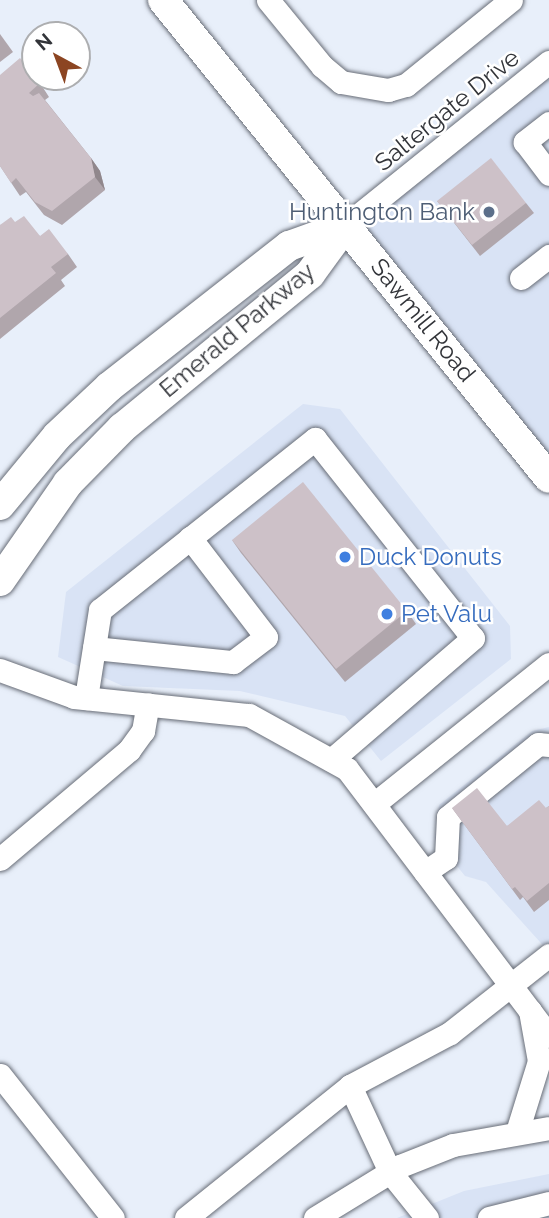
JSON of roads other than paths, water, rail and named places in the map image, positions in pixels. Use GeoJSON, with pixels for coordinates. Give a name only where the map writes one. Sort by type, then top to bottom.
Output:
{"type":"FeatureCollection","features":[{"type":"Feature","properties":{"kind":"main road","name":"Sawmill Road"},"geometry":{"type":"LineString","coordinates":[[163,0],[545,468]]}},
{"type":"Feature","properties":{"kind":"main road","name":"Emerald Parkway"},"geometry":{"type":"LineString","coordinates":[[0,505],[57,436],[109,387],[289,246],[345,226]]}},
{"type":"Feature","properties":{"kind":"main road","name":"Emerald Parkway"},"geometry":{"type":"LineString","coordinates":[[0,582],[68,483],[122,428],[310,274],[345,226]]}},
{"type":"Feature","properties":{"kind":"street"},"geometry":{"type":"LineString","coordinates":[[268,0],[322,66],[341,82],[370,89],[405,85],[511,0]]}},
{"type":"Feature","properties":{"kind":"street","name":"Saltergate Drive"},"geometry":{"type":"LineString","coordinates":[[345,226],[549,62]]}},
{"type":"Feature","properties":{"kind":"street"},"geometry":{"type":"LineString","coordinates":[[549,123],[525,142],[549,174]]}},
{"type":"Feature","properties":{"kind":"street"},"geometry":{"type":"LineString","coordinates":[[521,278],[549,256]]}},
{"type":"Feature","properties":{"kind":"street"},"geometry":{"type":"LineString","coordinates":[[86,698],[100,610],[315,439],[473,638],[331,760]]}},
{"type":"Feature","properties":{"kind":"street"},"geometry":{"type":"LineString","coordinates":[[94,648],[233,662],[266,637],[190,538]]}},
{"type":"Feature","properties":{"kind":"street"},"geometry":{"type":"LineString","coordinates":[[374,804],[549,664]]}},
{"type":"Feature","properties":{"kind":"street"},"geometry":{"type":"LineString","coordinates":[[0,670],[86,698],[249,715],[346,769],[549,1036]]}},
{"type":"Feature","properties":{"kind":"street"},"geometry":{"type":"LineString","coordinates":[[0,859],[129,750],[144,731],[148,705]]}},
{"type":"Feature","properties":{"kind":"street"},"geometry":{"type":"LineString","coordinates":[[425,872],[446,858],[448,817],[538,744],[549,745]]}},
{"type":"Feature","properties":{"kind":"street"},"geometry":{"type":"LineString","coordinates":[[186,1218],[350,1086],[450,1032],[549,955]]}},
{"type":"Feature","properties":{"kind":"street"},"geometry":{"type":"LineString","coordinates":[[517,1132],[539,1061],[530,1011]]}},
{"type":"Feature","properties":{"kind":"street"},"geometry":{"type":"LineString","coordinates":[[0,1075],[113,1218]]}},
{"type":"Feature","properties":{"kind":"street"},"geometry":{"type":"LineString","coordinates":[[350,1086],[390,1172],[427,1218]]}},
{"type":"Feature","properties":{"kind":"street"},"geometry":{"type":"LineString","coordinates":[[315,1218],[390,1172],[453,1145],[549,1128]]}},
{"type":"Feature","properties":{"kind":"street"},"geometry":{"type":"LineString","coordinates":[[489,1218],[549,1203]]}},
{"type":"Feature","properties":{"kind":"place","name":"Huntington Bank"},"geometry":{"type":"Point","coordinates":[489,212]}},
{"type":"Feature","properties":{"kind":"place","name":"Duck Donuts"},"geometry":{"type":"Point","coordinates":[345,557]}},
{"type":"Feature","properties":{"kind":"place","name":"Pet Valu"},"geometry":{"type":"Point","coordinates":[387,614]}}]}
